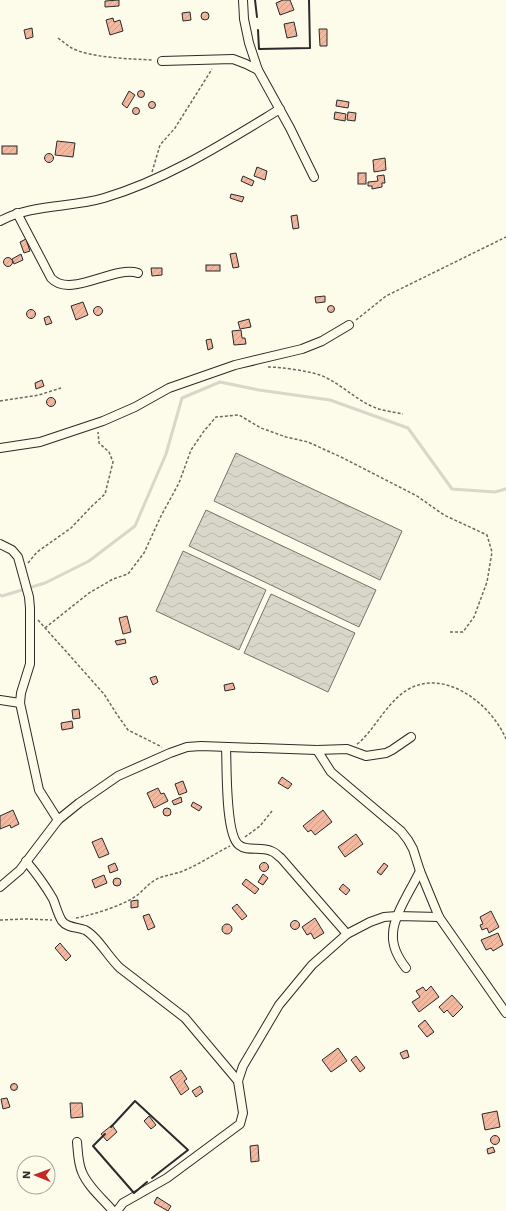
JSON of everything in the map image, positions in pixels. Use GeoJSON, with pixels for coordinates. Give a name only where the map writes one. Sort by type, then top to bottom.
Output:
{"type":"FeatureCollection","features":[{"type":"Feature","properties":{"kind":"street"},"geometry":{"type":"LineString","coordinates":[[242,0],[249,43],[258,70],[280,109],[314,177]]}},
{"type":"Feature","properties":{"kind":"street"},"geometry":{"type":"LineString","coordinates":[[162,61],[233,59],[258,70]]}},
{"type":"Feature","properties":{"kind":"street"},"geometry":{"type":"LineString","coordinates":[[0,221],[12,215],[103,198],[149,182],[211,151],[280,109]]}},
{"type":"Feature","properties":{"kind":"street"},"geometry":{"type":"LineString","coordinates":[[17,214],[55,283],[78,284],[120,272],[128,271],[138,273]]}},
{"type":"Feature","properties":{"kind":"street"},"geometry":{"type":"LineString","coordinates":[[0,448],[40,442],[103,422],[135,407],[169,388],[235,365],[302,349],[322,341],[349,325]]}},
{"type":"Feature","properties":{"kind":"street"},"geometry":{"type":"LineString","coordinates":[[0,544],[16,554],[29,597],[30,664],[21,693],[20,703],[39,790],[58,820]]}},
{"type":"Feature","properties":{"kind":"street"},"geometry":{"type":"LineString","coordinates":[[0,700],[20,703]]}},
{"type":"Feature","properties":{"kind":"street"},"geometry":{"type":"LineString","coordinates":[[0,887],[20,870],[58,820],[79,803],[118,776],[170,753],[187,747],[226,746],[317,750],[347,749],[366,756],[386,753],[403,744],[411,737]]}},
{"type":"Feature","properties":{"kind":"street"},"geometry":{"type":"LineString","coordinates":[[226,746],[227,803],[232,834],[236,843],[240,847],[248,849],[259,848],[272,851],[281,858],[347,934]]}},
{"type":"Feature","properties":{"kind":"street"},"geometry":{"type":"LineString","coordinates":[[317,750],[331,772],[401,831],[408,840],[413,849],[420,871],[439,917],[506,1013]]}},
{"type":"Feature","properties":{"kind":"street"},"geometry":{"type":"LineString","coordinates":[[26,861],[47,889],[62,921],[85,930],[117,965],[185,1018],[238,1081]]}},
{"type":"Feature","properties":{"kind":"street"},"geometry":{"type":"LineString","coordinates":[[406,968],[395,950],[393,934],[397,916],[420,871]]}},
{"type":"Feature","properties":{"kind":"street"},"geometry":{"type":"LineString","coordinates":[[117,1211],[123,1203],[166,1178],[240,1124],[243,1113],[238,1081],[243,1066],[279,1006],[312,965],[347,934],[370,922],[384,917],[397,916],[439,917]]}},
{"type":"Feature","properties":{"kind":"street"},"geometry":{"type":"LineString","coordinates":[[76,1142],[79,1163],[86,1180],[113,1211]]}},
{"type":"Feature","properties":{"kind":"path"},"geometry":{"type":"LineString","coordinates":[[58,38],[71,48],[84,52],[107,57],[162,61]]}},
{"type":"Feature","properties":{"kind":"path"},"geometry":{"type":"LineString","coordinates":[[149,182],[160,145],[175,128],[218,59]]}},
{"type":"Feature","properties":{"kind":"path"},"geometry":{"type":"LineString","coordinates":[[349,325],[386,296],[506,237]]}},
{"type":"Feature","properties":{"kind":"path"},"geometry":{"type":"LineString","coordinates":[[263,366],[278,367],[319,375],[341,385],[354,396],[376,408],[403,414]]}},
{"type":"Feature","properties":{"kind":"path"},"geometry":{"type":"LineString","coordinates":[[0,401],[39,396],[61,388]]}},
{"type":"Feature","properties":{"kind":"path"},"geometry":{"type":"LineString","coordinates":[[45,628],[89,593],[113,579],[128,574],[144,552],[179,483],[191,450],[204,431],[216,417],[239,415],[261,428],[286,437],[308,442],[343,458],[417,496],[444,515],[487,535],[492,552],[487,582],[477,610],[474,617],[463,632],[450,632]]}},
{"type":"Feature","properties":{"kind":"path"},"geometry":{"type":"LineString","coordinates":[[22,571],[37,552],[71,528],[105,494],[113,462],[109,452],[99,443],[98,433],[103,422]]}},
{"type":"Feature","properties":{"kind":"path"},"geometry":{"type":"LineString","coordinates":[[30,608],[45,628],[104,694],[128,730],[170,753]]}},
{"type":"Feature","properties":{"kind":"path"},"geometry":{"type":"LineString","coordinates":[[347,749],[359,743],[399,696],[415,685],[432,682],[459,689],[475,699],[490,714],[506,739]]}},
{"type":"Feature","properties":{"kind":"path"},"geometry":{"type":"LineString","coordinates":[[0,920],[26,919],[62,921],[86,917],[120,904],[136,896],[152,882],[163,876],[177,873],[194,866],[236,843],[260,826],[272,811]]}},
{"type":"Feature","properties":{"kind":"water"},"geometry":{"type":"Polygon","coordinates":[[[236,453],[402,531],[380,580],[214,501],[236,453]]]}},
{"type":"Feature","properties":{"kind":"water"},"geometry":{"type":"Polygon","coordinates":[[[206,510],[376,590],[359,627],[189,546],[206,510]]]}},
{"type":"Feature","properties":{"kind":"water"},"geometry":{"type":"Polygon","coordinates":[[[183,551],[266,590],[239,650],[156,611],[183,551]]]}},
{"type":"Feature","properties":{"kind":"water"},"geometry":{"type":"Polygon","coordinates":[[[271,594],[355,633],[328,692],[244,653],[271,594]]]}},
{"type":"Feature","properties":{"kind":"building"},"geometry":{"type":"Polygon","coordinates":[[[119,0],[119,6],[105,7],[105,1],[119,0]]]}},
{"type":"Feature","properties":{"kind":"building"},"geometry":{"type":"Polygon","coordinates":[[[283,0],[290,0],[294,10],[280,15],[276,3],[283,0]]]}},
{"type":"Feature","properties":{"kind":"building"},"geometry":{"type":"Polygon","coordinates":[[[190,12],[191,20],[183,21],[182,13],[190,12]]]}},
{"type":"Feature","properties":{"kind":"building"},"geometry":{"type":"Polygon","coordinates":[[[203,12],[207,12],[209,16],[207,20],[203,20],[201,18],[201,14],[203,12]]]}},
{"type":"Feature","properties":{"kind":"building"},"geometry":{"type":"Polygon","coordinates":[[[113,18],[114,22],[120,20],[123,31],[110,35],[106,20],[113,18]]]}},
{"type":"Feature","properties":{"kind":"building"},"geometry":{"type":"Polygon","coordinates":[[[294,22],[297,36],[287,38],[284,24],[294,22]]]}},
{"type":"Feature","properties":{"kind":"building"},"geometry":{"type":"Polygon","coordinates":[[[32,28],[33,37],[26,39],[24,30],[32,28]]]}},
{"type":"Feature","properties":{"kind":"building"},"geometry":{"type":"Polygon","coordinates":[[[319,29],[327,29],[327,46],[320,46],[319,29]]]}},
{"type":"Feature","properties":{"kind":"building"},"geometry":{"type":"Polygon","coordinates":[[[141,90],[144,91],[144,97],[141,98],[138,97],[137,94],[138,91],[141,90]]]}},
{"type":"Feature","properties":{"kind":"building"},"geometry":{"type":"Polygon","coordinates":[[[129,91],[135,95],[127,108],[122,104],[129,91]]]}},
{"type":"Feature","properties":{"kind":"building"},"geometry":{"type":"Polygon","coordinates":[[[337,100],[349,102],[348,108],[336,106],[337,100]]]}},
{"type":"Feature","properties":{"kind":"building"},"geometry":{"type":"Polygon","coordinates":[[[152,101],[155,102],[155,108],[152,109],[149,108],[148,105],[149,102],[152,101]]]}},
{"type":"Feature","properties":{"kind":"building"},"geometry":{"type":"Polygon","coordinates":[[[136,107],[139,108],[139,114],[136,115],[133,114],[132,111],[133,108],[136,107]]]}},
{"type":"Feature","properties":{"kind":"building"},"geometry":{"type":"Polygon","coordinates":[[[335,112],[346,114],[345,121],[334,119],[335,112]]]}},
{"type":"Feature","properties":{"kind":"building"},"geometry":{"type":"Polygon","coordinates":[[[348,112],[356,113],[355,121],[347,120],[348,112]]]}},
{"type":"Feature","properties":{"kind":"building"},"geometry":{"type":"Polygon","coordinates":[[[57,141],[75,143],[73,157],[55,155],[57,141]]]}},
{"type":"Feature","properties":{"kind":"building"},"geometry":{"type":"Polygon","coordinates":[[[2,146],[17,146],[17,154],[2,154],[2,146]]]}},
{"type":"Feature","properties":{"kind":"building"},"geometry":{"type":"Polygon","coordinates":[[[47,154],[51,154],[53,158],[51,162],[47,162],[45,160],[45,156],[47,154]]]}},
{"type":"Feature","properties":{"kind":"building"},"geometry":{"type":"Polygon","coordinates":[[[385,158],[386,170],[374,172],[373,160],[385,158]]]}},
{"type":"Feature","properties":{"kind":"building"},"geometry":{"type":"Polygon","coordinates":[[[257,167],[267,171],[265,180],[254,176],[257,167]]]}},
{"type":"Feature","properties":{"kind":"building"},"geometry":{"type":"Polygon","coordinates":[[[358,173],[366,173],[366,184],[358,184],[358,173]]]}},
{"type":"Feature","properties":{"kind":"building"},"geometry":{"type":"Polygon","coordinates":[[[384,175],[385,183],[382,183],[382,187],[372,189],[372,186],[368,186],[368,182],[378,181],[377,176],[384,175]]]}},
{"type":"Feature","properties":{"kind":"building"},"geometry":{"type":"Polygon","coordinates":[[[243,176],[254,181],[252,186],[241,181],[243,176]]]}},
{"type":"Feature","properties":{"kind":"building"},"geometry":{"type":"Polygon","coordinates":[[[231,194],[244,197],[242,202],[230,198],[231,194]]]}},
{"type":"Feature","properties":{"kind":"building"},"geometry":{"type":"Polygon","coordinates":[[[297,215],[299,228],[293,229],[291,216],[297,215]]]}},
{"type":"Feature","properties":{"kind":"building"},"geometry":{"type":"Polygon","coordinates":[[[26,239],[30,251],[24,253],[20,242],[26,239]]]}},
{"type":"Feature","properties":{"kind":"building"},"geometry":{"type":"Polygon","coordinates":[[[236,253],[239,267],[233,268],[230,254],[236,253]]]}},
{"type":"Feature","properties":{"kind":"building"},"geometry":{"type":"Polygon","coordinates":[[[21,254],[23,260],[14,264],[12,259],[21,254]]]}},
{"type":"Feature","properties":{"kind":"building"},"geometry":{"type":"Polygon","coordinates":[[[6,258],[10,258],[12,262],[10,266],[6,266],[4,264],[4,260],[6,258]]]}},
{"type":"Feature","properties":{"kind":"building"},"geometry":{"type":"Polygon","coordinates":[[[206,265],[220,265],[220,271],[206,271],[206,265]]]}},
{"type":"Feature","properties":{"kind":"building"},"geometry":{"type":"Polygon","coordinates":[[[151,268],[162,268],[162,275],[152,276],[151,268]]]}},
{"type":"Feature","properties":{"kind":"building"},"geometry":{"type":"Polygon","coordinates":[[[325,296],[325,302],[316,303],[315,297],[325,296]]]}},
{"type":"Feature","properties":{"kind":"building"},"geometry":{"type":"Polygon","coordinates":[[[83,302],[88,315],[76,320],[71,306],[83,302]]]}},
{"type":"Feature","properties":{"kind":"building"},"geometry":{"type":"Polygon","coordinates":[[[331,305],[334,306],[334,312],[331,313],[328,312],[327,309],[328,306],[331,305]]]}},
{"type":"Feature","properties":{"kind":"building"},"geometry":{"type":"Polygon","coordinates":[[[96,307],[100,307],[102,311],[100,315],[96,315],[94,313],[94,309],[96,307]]]}},
{"type":"Feature","properties":{"kind":"building"},"geometry":{"type":"Polygon","coordinates":[[[29,310],[33,310],[35,314],[33,318],[29,318],[27,316],[27,312],[29,310]]]}},
{"type":"Feature","properties":{"kind":"building"},"geometry":{"type":"Polygon","coordinates":[[[49,316],[52,323],[46,325],[44,318],[49,316]]]}},
{"type":"Feature","properties":{"kind":"building"},"geometry":{"type":"Polygon","coordinates":[[[249,319],[251,327],[240,329],[238,322],[249,319]]]}},
{"type":"Feature","properties":{"kind":"building"},"geometry":{"type":"Polygon","coordinates":[[[241,330],[242,338],[245,338],[246,344],[234,345],[232,331],[241,330]]]}},
{"type":"Feature","properties":{"kind":"building"},"geometry":{"type":"Polygon","coordinates":[[[211,339],[213,348],[208,350],[206,340],[211,339]]]}},
{"type":"Feature","properties":{"kind":"building"},"geometry":{"type":"Polygon","coordinates":[[[42,380],[44,386],[36,389],[35,383],[42,380]]]}},
{"type":"Feature","properties":{"kind":"building"},"geometry":{"type":"Polygon","coordinates":[[[49,398],[53,398],[55,402],[53,406],[49,406],[47,404],[47,400],[49,398]]]}},
{"type":"Feature","properties":{"kind":"building"},"geometry":{"type":"Polygon","coordinates":[[[127,616],[131,632],[123,634],[119,618],[127,616]]]}},
{"type":"Feature","properties":{"kind":"building"},"geometry":{"type":"Polygon","coordinates":[[[125,639],[126,643],[117,645],[115,641],[125,639]]]}},
{"type":"Feature","properties":{"kind":"building"},"geometry":{"type":"Polygon","coordinates":[[[156,676],[158,682],[153,685],[150,678],[156,676]]]}},
{"type":"Feature","properties":{"kind":"building"},"geometry":{"type":"Polygon","coordinates":[[[233,683],[235,689],[225,691],[224,685],[233,683]]]}},
{"type":"Feature","properties":{"kind":"building"},"geometry":{"type":"Polygon","coordinates":[[[79,709],[80,718],[73,719],[72,710],[79,709]]]}},
{"type":"Feature","properties":{"kind":"building"},"geometry":{"type":"Polygon","coordinates":[[[72,721],[73,728],[62,730],[61,723],[72,721]]]}},
{"type":"Feature","properties":{"kind":"building"},"geometry":{"type":"Polygon","coordinates":[[[282,777],[292,784],[288,789],[278,783],[282,777]]]}},
{"type":"Feature","properties":{"kind":"building"},"geometry":{"type":"Polygon","coordinates":[[[183,781],[187,792],[179,795],[175,784],[183,781]]]}},
{"type":"Feature","properties":{"kind":"building"},"geometry":{"type":"Polygon","coordinates":[[[158,788],[161,794],[164,793],[168,801],[154,808],[147,793],[158,788]]]}},
{"type":"Feature","properties":{"kind":"building"},"geometry":{"type":"Polygon","coordinates":[[[181,797],[182,802],[174,805],[172,801],[181,797]]]}},
{"type":"Feature","properties":{"kind":"building"},"geometry":{"type":"Polygon","coordinates":[[[193,802],[202,807],[199,811],[191,806],[193,802]]]}},
{"type":"Feature","properties":{"kind":"building"},"geometry":{"type":"Polygon","coordinates":[[[165,808],[169,808],[171,812],[169,816],[165,816],[163,814],[163,810],[165,808]]]}},
{"type":"Feature","properties":{"kind":"building"},"geometry":{"type":"Polygon","coordinates":[[[13,810],[19,824],[11,828],[10,825],[0,829],[0,816],[13,810]]]}},
{"type":"Feature","properties":{"kind":"building"},"geometry":{"type":"Polygon","coordinates":[[[323,810],[332,822],[315,835],[311,830],[308,832],[303,826],[323,810]]]}},
{"type":"Feature","properties":{"kind":"building"},"geometry":{"type":"Polygon","coordinates":[[[356,834],[363,844],[345,857],[338,847],[356,834]]]}},
{"type":"Feature","properties":{"kind":"building"},"geometry":{"type":"Polygon","coordinates":[[[102,838],[109,854],[99,858],[92,842],[102,838]]]}},
{"type":"Feature","properties":{"kind":"building"},"geometry":{"type":"Polygon","coordinates":[[[115,863],[118,870],[110,873],[108,866],[115,863]]]}},
{"type":"Feature","properties":{"kind":"building"},"geometry":{"type":"Polygon","coordinates":[[[262,863],[266,863],[268,867],[266,871],[262,871],[260,869],[260,865],[262,863]]]}},
{"type":"Feature","properties":{"kind":"building"},"geometry":{"type":"Polygon","coordinates":[[[384,863],[388,866],[381,875],[377,872],[384,863]]]}},
{"type":"Feature","properties":{"kind":"building"},"geometry":{"type":"Polygon","coordinates":[[[263,874],[268,878],[263,885],[258,882],[263,874]]]}},
{"type":"Feature","properties":{"kind":"building"},"geometry":{"type":"Polygon","coordinates":[[[104,875],[107,883],[95,888],[92,880],[104,875]]]}},
{"type":"Feature","properties":{"kind":"building"},"geometry":{"type":"Polygon","coordinates":[[[115,878],[119,878],[121,882],[119,886],[115,886],[113,884],[113,880],[115,878]]]}},
{"type":"Feature","properties":{"kind":"building"},"geometry":{"type":"Polygon","coordinates":[[[246,879],[259,889],[255,894],[242,884],[246,879]]]}},
{"type":"Feature","properties":{"kind":"building"},"geometry":{"type":"Polygon","coordinates":[[[343,884],[350,890],[346,895],[339,889],[343,884]]]}},
{"type":"Feature","properties":{"kind":"building"},"geometry":{"type":"Polygon","coordinates":[[[138,900],[138,907],[131,908],[131,901],[138,900]]]}},
{"type":"Feature","properties":{"kind":"building"},"geometry":{"type":"Polygon","coordinates":[[[237,904],[247,916],[242,920],[232,908],[237,904]]]}},
{"type":"Feature","properties":{"kind":"building"},"geometry":{"type":"Polygon","coordinates":[[[491,911],[499,927],[489,933],[487,928],[482,930],[480,925],[483,924],[480,917],[491,911]]]}},
{"type":"Feature","properties":{"kind":"building"},"geometry":{"type":"Polygon","coordinates":[[[149,914],[155,927],[148,930],[143,916],[149,914]]]}},
{"type":"Feature","properties":{"kind":"building"},"geometry":{"type":"Polygon","coordinates":[[[315,918],[324,933],[314,939],[311,933],[307,935],[302,927],[315,918]]]}},
{"type":"Feature","properties":{"kind":"building"},"geometry":{"type":"Polygon","coordinates":[[[293,921],[297,921],[299,925],[297,929],[293,929],[291,927],[291,923],[293,921]]]}},
{"type":"Feature","properties":{"kind":"building"},"geometry":{"type":"Polygon","coordinates":[[[227,924],[232,929],[227,934],[222,929],[227,924]]]}},
{"type":"Feature","properties":{"kind":"building"},"geometry":{"type":"Polygon","coordinates":[[[498,933],[503,945],[493,951],[491,948],[486,950],[481,940],[498,933]]]}},
{"type":"Feature","properties":{"kind":"building"},"geometry":{"type":"Polygon","coordinates":[[[60,943],[71,956],[66,961],[55,948],[60,943]]]}},
{"type":"Feature","properties":{"kind":"building"},"geometry":{"type":"Polygon","coordinates":[[[431,986],[439,997],[419,1012],[412,1002],[420,997],[416,991],[423,987],[426,991],[431,986]]]}},
{"type":"Feature","properties":{"kind":"building"},"geometry":{"type":"Polygon","coordinates":[[[452,995],[463,1007],[453,1017],[447,1010],[444,1013],[439,1007],[452,995]]]}},
{"type":"Feature","properties":{"kind":"building"},"geometry":{"type":"Polygon","coordinates":[[[425,1020],[434,1032],[427,1037],[418,1026],[425,1020]]]}},
{"type":"Feature","properties":{"kind":"building"},"geometry":{"type":"Polygon","coordinates":[[[338,1048],[347,1061],[331,1072],[322,1060],[338,1048]]]}},
{"type":"Feature","properties":{"kind":"building"},"geometry":{"type":"Polygon","coordinates":[[[407,1050],[409,1057],[403,1059],[400,1053],[407,1050]]]}},
{"type":"Feature","properties":{"kind":"building"},"geometry":{"type":"Polygon","coordinates":[[[356,1056],[365,1068],[360,1072],[351,1060],[356,1056]]]}},
{"type":"Feature","properties":{"kind":"building"},"geometry":{"type":"Polygon","coordinates":[[[181,1070],[187,1079],[184,1081],[189,1089],[181,1095],[170,1077],[181,1070]]]}},
{"type":"Feature","properties":{"kind":"building"},"geometry":{"type":"Polygon","coordinates":[[[14,1083],[17,1084],[17,1090],[14,1091],[11,1090],[10,1087],[11,1084],[14,1083]]]}},
{"type":"Feature","properties":{"kind":"building"},"geometry":{"type":"Polygon","coordinates":[[[200,1086],[203,1092],[196,1097],[192,1091],[200,1086]]]}},
{"type":"Feature","properties":{"kind":"building"},"geometry":{"type":"Polygon","coordinates":[[[7,1098],[10,1107],[3,1109],[1,1099],[7,1098]]]}},
{"type":"Feature","properties":{"kind":"building"},"geometry":{"type":"Polygon","coordinates":[[[70,1103],[82,1103],[83,1117],[71,1118],[70,1103]]]}},
{"type":"Feature","properties":{"kind":"building"},"geometry":{"type":"Polygon","coordinates":[[[497,1111],[500,1127],[485,1130],[482,1114],[497,1111]]]}},
{"type":"Feature","properties":{"kind":"building"},"geometry":{"type":"Polygon","coordinates":[[[149,1116],[156,1125],[151,1129],[144,1121],[149,1116]]]}},
{"type":"Feature","properties":{"kind":"building"},"geometry":{"type":"Polygon","coordinates":[[[112,1125],[117,1132],[107,1141],[101,1134],[112,1125]]]}},
{"type":"Feature","properties":{"kind":"building"},"geometry":{"type":"Polygon","coordinates":[[[495,1135],[500,1140],[495,1145],[490,1140],[495,1135]]]}},
{"type":"Feature","properties":{"kind":"building"},"geometry":{"type":"Polygon","coordinates":[[[258,1145],[259,1161],[251,1162],[250,1146],[258,1145]]]}},
{"type":"Feature","properties":{"kind":"building"},"geometry":{"type":"Polygon","coordinates":[[[493,1147],[495,1152],[488,1154],[487,1149],[493,1147]]]}},
{"type":"Feature","properties":{"kind":"building"},"geometry":{"type":"Polygon","coordinates":[[[157,1197],[171,1206],[168,1211],[154,1203],[157,1197]]]}},
{"type":"Feature","properties":{"kind":"waterway"},"geometry":{"type":"LineString","coordinates":[[0,595],[2,596],[45,583],[89,561],[135,526],[166,454],[182,398],[220,382],[259,390],[330,400],[408,428],[452,489],[495,492],[506,489]]}},
{"type":"Feature","properties":{"kind":"wall"},"geometry":{"type":"LineString","coordinates":[[255,0],[257,17]]}},
{"type":"Feature","properties":{"kind":"wall"},"geometry":{"type":"LineString","coordinates":[[258,30],[259,49],[310,48],[309,0]]}},
{"type":"Feature","properties":{"kind":"wall"},"geometry":{"type":"LineString","coordinates":[[111,1127],[135,1101],[188,1150],[152,1178]]}},
{"type":"Feature","properties":{"kind":"wall"},"geometry":{"type":"LineString","coordinates":[[105,1134],[93,1146],[134,1193],[147,1182]]}}]}
